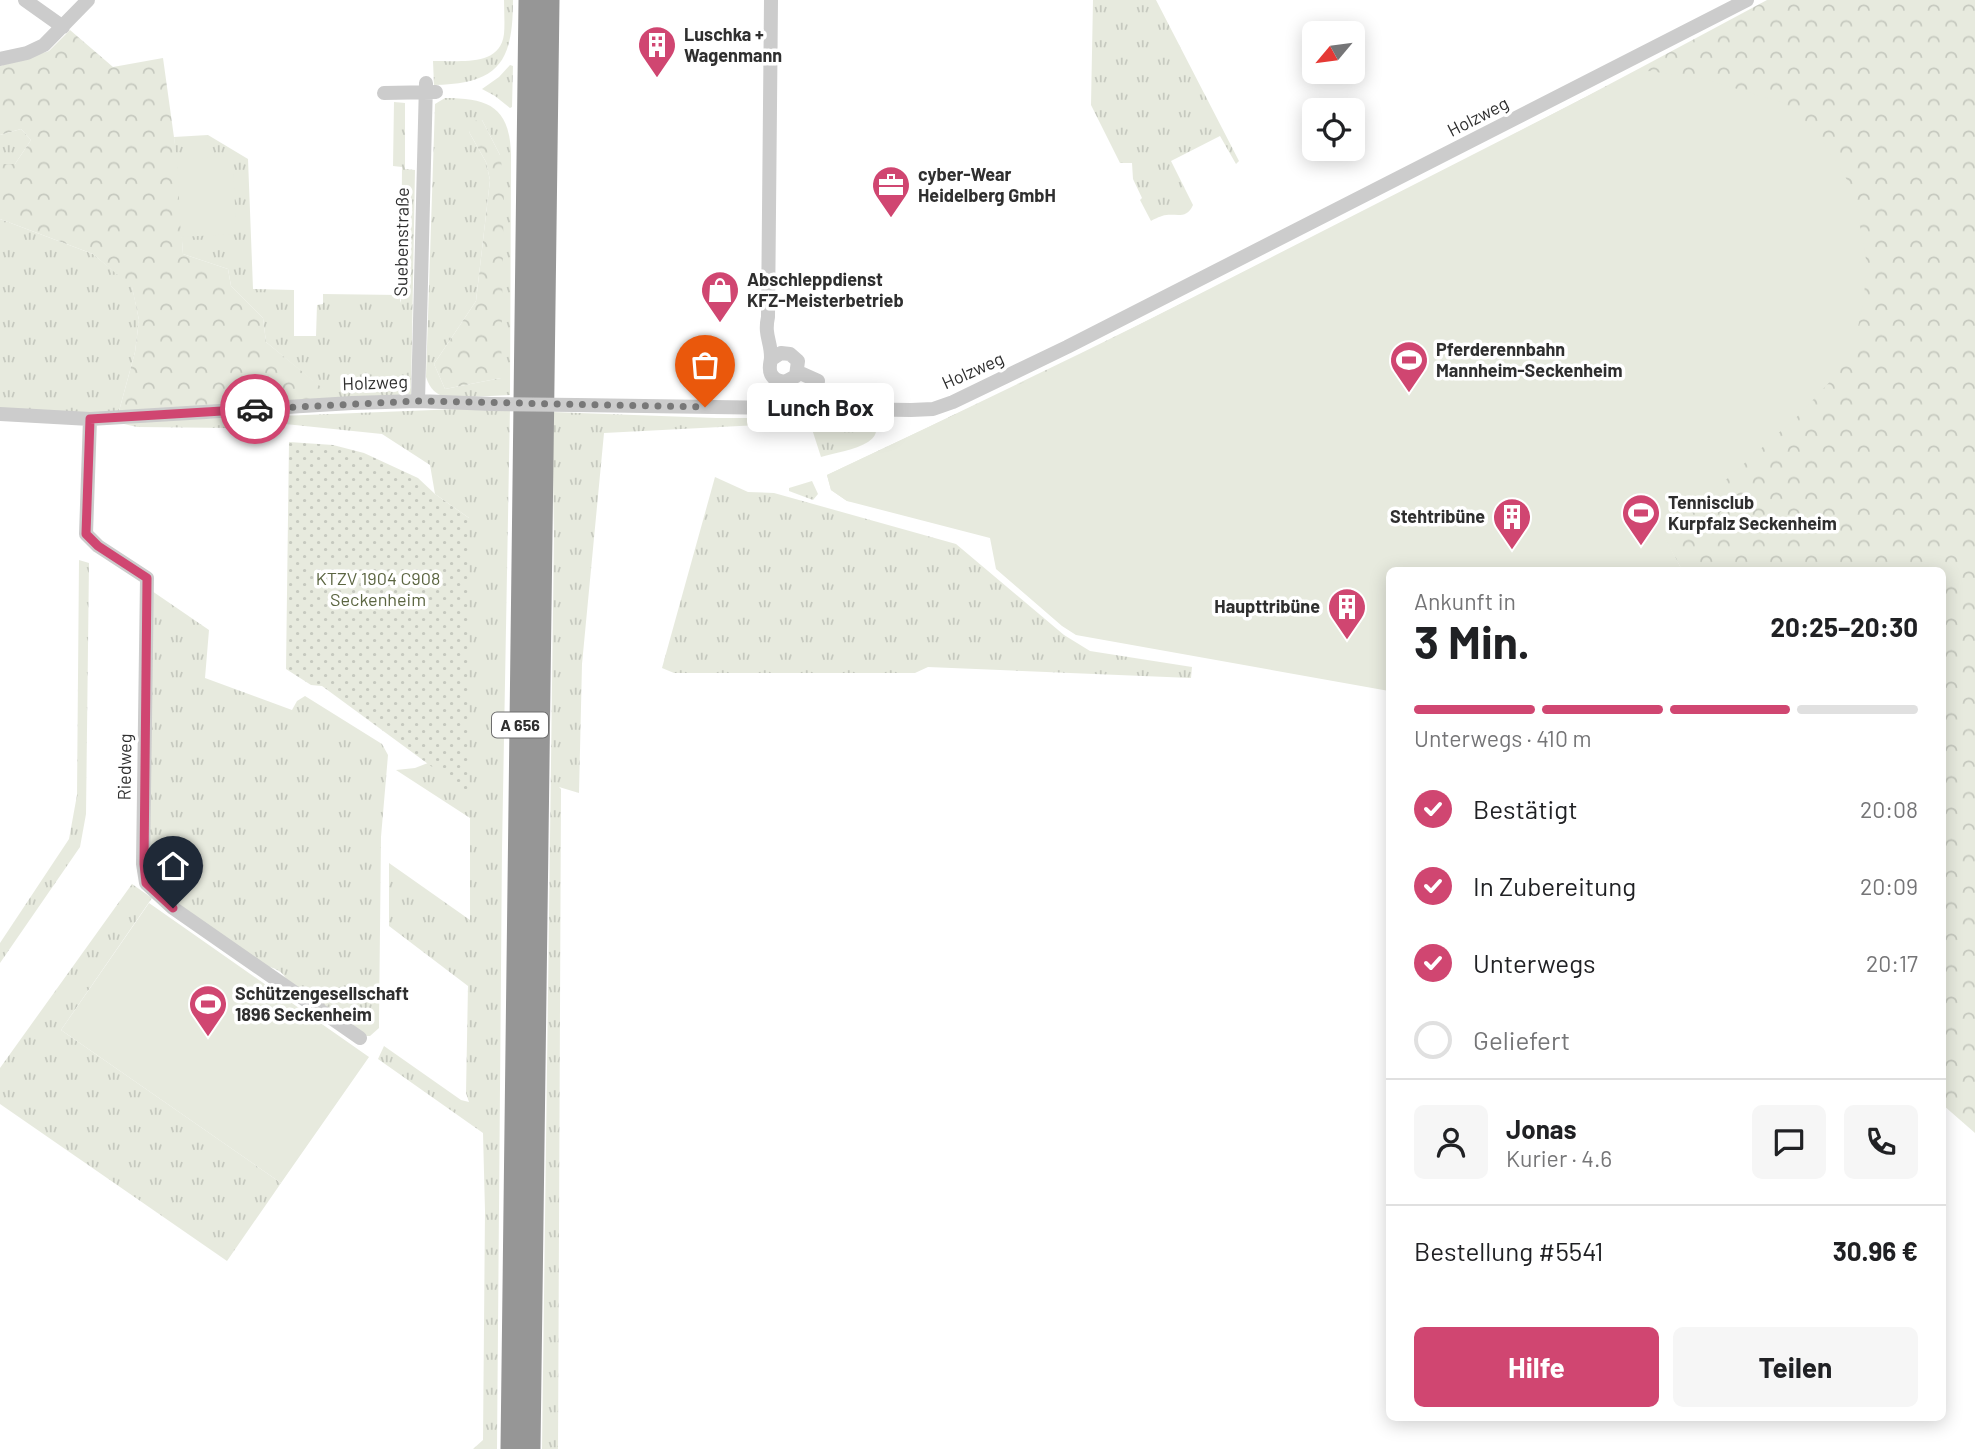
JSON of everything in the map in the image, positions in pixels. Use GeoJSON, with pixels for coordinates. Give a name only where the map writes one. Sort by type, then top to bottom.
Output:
{"type":"FeatureCollection","features":[{"type":"Feature","properties":{"kind":"highway","name":"A 656"},"geometry":{"type":"LineString","coordinates":[[511,1449],[528,0]]}},
{"type":"Feature","properties":{"kind":"highway","name":"A 656"},"geometry":{"type":"LineString","coordinates":[[530,1449],[549,0]]}},
{"type":"Feature","properties":{"kind":"street"},"geometry":{"type":"LineString","coordinates":[[25,0],[63,27]]}},
{"type":"Feature","properties":{"kind":"street"},"geometry":{"type":"LineString","coordinates":[[0,59],[27,53],[44,45],[88,0]]}},
{"type":"Feature","properties":{"kind":"street"},"geometry":{"type":"LineString","coordinates":[[771,0],[766,337],[778,356]]}},
{"type":"Feature","properties":{"kind":"street","name":"Holzweg"},"geometry":{"type":"LineString","coordinates":[[0,415],[90,419],[418,401],[785,409],[933,409],[1091,336],[1747,0]]}},
{"type":"Feature","properties":{"kind":"street","name":"Suebenstraße"},"geometry":{"type":"LineString","coordinates":[[384,93],[429,89],[418,401]]}},
{"type":"Feature","properties":{"kind":"street"},"geometry":{"type":"LineString","coordinates":[[790,354],[798,361],[798,372],[793,379],[785,382],[771,375],[769,367],[778,356],[790,354]]}},
{"type":"Feature","properties":{"kind":"street"},"geometry":{"type":"LineString","coordinates":[[798,372],[818,381]]}},
{"type":"Feature","properties":{"kind":"street"},"geometry":{"type":"LineString","coordinates":[[785,382],[785,409]]}},
{"type":"Feature","properties":{"kind":"street","name":"Riedweg"},"geometry":{"type":"LineString","coordinates":[[90,419],[86,534],[98,546],[147,578],[146,883],[173,908],[360,1038]]}},
{"type":"Feature","properties":{"kind":"green space"},"geometry":{"type":"Polygon","coordinates":[[[504,0],[513,0],[512,21],[510,39],[498,65],[488,74],[474,80],[434,85],[433,61],[476,60],[495,52],[501,45],[504,34],[504,0]]]}},
{"type":"Feature","properties":{"kind":"green space"},"geometry":{"type":"Polygon","coordinates":[[[1093,0],[1156,0],[1239,161],[1236,164],[1220,136],[1171,161],[1193,205],[1187,213],[1167,215],[1151,221],[1133,179],[1132,163],[1120,163],[1091,105],[1093,0]]]}},
{"type":"Feature","properties":{"kind":"green space","name":"Pferderennbahn Mannheim-Seckenheim"},"geometry":{"type":"Polygon","coordinates":[[[1767,0],[1975,0],[1975,1133],[1946,1108],[1946,567],[1680,567],[1656,523],[1575,567],[1474,567],[847,501],[831,490],[827,475],[1065,361],[1534,124],[1767,0]]]}},
{"type":"Feature","properties":{"kind":"green space"},"geometry":{"type":"Polygon","coordinates":[[[70,30],[113,67],[163,58],[177,159],[183,254],[228,269],[231,286],[263,318],[266,342],[326,391],[332,402],[119,411],[135,352],[139,320],[132,287],[93,254],[0,219],[0,164],[15,164],[31,140],[21,129],[0,135],[0,66],[49,51],[70,30]]]}},
{"type":"Feature","properties":{"kind":"green space"},"geometry":{"type":"Polygon","coordinates":[[[510,65],[513,66],[510,108],[482,89],[510,65]]]}},
{"type":"Feature","properties":{"kind":"green space","name":"Pferderennbahn Mannheim-Seckenheim"},"geometry":{"type":"Polygon","coordinates":[[[1649,71],[1704,79],[1784,103],[1817,132],[1849,183],[1857,209],[1867,265],[1856,336],[1837,374],[1800,414],[1674,523],[1664,536],[1680,567],[1386,567],[1386,690],[1076,635],[996,569],[990,538],[847,501],[831,490],[827,475],[1058,366],[1627,76],[1649,71]]]}},
{"type":"Feature","properties":{"kind":"green space"},"geometry":{"type":"Polygon","coordinates":[[[445,98],[485,103],[501,116],[510,139],[510,395],[449,398],[434,391],[426,377],[435,104],[445,98]],[[482,120],[469,132],[486,162],[490,180],[476,301],[434,364],[445,389],[501,378],[500,155],[482,120]]]}},
{"type":"Feature","properties":{"kind":"green space"},"geometry":{"type":"Polygon","coordinates":[[[394,102],[405,103],[405,169],[415,170],[411,394],[332,402],[325,391],[266,342],[263,318],[231,286],[228,269],[183,254],[174,137],[208,135],[248,159],[253,289],[294,290],[294,336],[316,336],[317,305],[323,304],[323,294],[399,295],[401,303],[402,167],[393,166],[394,102]]]}},
{"type":"Feature","properties":{"kind":"green space"},"geometry":{"type":"Polygon","coordinates":[[[482,120],[500,155],[504,180],[501,378],[445,389],[434,364],[476,301],[490,180],[486,162],[469,132],[473,121],[482,120]]]}},
{"type":"Feature","properties":{"kind":"green space"},"geometry":{"type":"Polygon","coordinates":[[[21,129],[31,140],[15,164],[0,164],[0,135],[21,129]]]}},
{"type":"Feature","properties":{"kind":"green space"},"geometry":{"type":"Polygon","coordinates":[[[233,157],[236,234],[181,237],[177,159],[233,157]]]}},
{"type":"Feature","properties":{"kind":"green space"},"geometry":{"type":"Polygon","coordinates":[[[0,219],[93,254],[132,286],[139,320],[135,352],[119,411],[89,416],[0,412],[0,219]]]}},
{"type":"Feature","properties":{"kind":"green space"},"geometry":{"type":"Polygon","coordinates":[[[510,407],[502,849],[497,1449],[473,1449],[483,1440],[483,1133],[378,1059],[384,1046],[461,1100],[469,1102],[466,1093],[468,986],[389,926],[389,863],[470,920],[470,818],[396,770],[415,768],[433,761],[469,773],[469,518],[435,494],[430,465],[382,434],[285,424],[281,432],[233,428],[137,427],[124,424],[510,407]]]}},
{"type":"Feature","properties":{"kind":"green space"},"geometry":{"type":"Polygon","coordinates":[[[552,412],[797,418],[801,431],[779,424],[604,433],[582,664],[579,793],[559,787],[558,1449],[542,1449],[554,534],[552,412]]]}},
{"type":"Feature","properties":{"kind":"green space"},"geometry":{"type":"Polygon","coordinates":[[[816,414],[860,415],[873,422],[876,432],[872,439],[863,445],[821,457],[811,426],[816,414]]]}},
{"type":"Feature","properties":{"kind":"green space","name":"KTZV 1904 C908 Seckenheim"},"geometry":{"type":"Polygon","coordinates":[[[289,442],[333,445],[364,453],[418,478],[469,518],[469,794],[322,686],[311,685],[286,669],[289,442]]]}},
{"type":"Feature","properties":{"kind":"green space"},"geometry":{"type":"Polygon","coordinates":[[[715,477],[748,492],[774,493],[956,544],[1064,635],[1090,651],[1192,667],[1191,678],[928,667],[915,673],[674,673],[662,668],[715,477]]]}},
{"type":"Feature","properties":{"kind":"green space"},"geometry":{"type":"Polygon","coordinates":[[[812,481],[818,494],[813,500],[789,491],[789,488],[812,481]]]}},
{"type":"Feature","properties":{"kind":"green space"},"geometry":{"type":"Polygon","coordinates":[[[79,560],[89,563],[86,814],[80,847],[0,963],[0,943],[69,839],[77,795],[79,560]]]}},
{"type":"Feature","properties":{"kind":"green space"},"geometry":{"type":"Polygon","coordinates":[[[152,591],[209,630],[205,678],[292,710],[297,701],[305,696],[382,744],[388,755],[381,837],[379,1028],[370,1036],[365,1036],[287,981],[278,970],[263,966],[173,901],[156,884],[148,855],[152,591]]]}},
{"type":"Feature","properties":{"kind":"green space"},"geometry":{"type":"Polygon","coordinates":[[[132,884],[152,898],[61,1030],[281,1183],[227,1261],[0,1104],[0,1068],[132,884]]]}},
{"type":"Feature","properties":{"kind":"green space","name":"Schützengesellschaft 1896 Seckenheim"},"geometry":{"type":"Polygon","coordinates":[[[149,903],[369,1057],[281,1183],[61,1030],[149,903]]]}},
{"type":"Feature","properties":{"kind":"way so far"},"geometry":{"type":"LineString","coordinates":[[255,409],[418,401],[705,407]]}},
{"type":"Feature","properties":{"kind":"place","name":"Luschka + Wagenmann"},"geometry":{"type":"Point","coordinates":[657,79]}},
{"type":"Feature","properties":{"kind":"place","name":"cyber-Wear Heidelberg GmbH"},"geometry":{"type":"Point","coordinates":[891,219]}},
{"type":"Feature","properties":{"kind":"place","name":"Abschleppdienst KFZ-Meisterbetrieb"},"geometry":{"type":"Point","coordinates":[720,324]}},
{"type":"Feature","properties":{"kind":"place","name":"Pferderennbahn Mannheim-Seckenheim"},"geometry":{"type":"Point","coordinates":[1409,394]}},
{"type":"Feature","properties":{"kind":"place","name":"Lunch Box"},"geometry":{"type":"Point","coordinates":[705,407]}},
{"type":"Feature","properties":{"kind":"place","name":"Tennisclub Kurpfalz Seckenheim"},"geometry":{"type":"Point","coordinates":[1641,547]}},
{"type":"Feature","properties":{"kind":"place","name":"Stehtribüne"},"geometry":{"type":"Point","coordinates":[1512,551]}},
{"type":"Feature","properties":{"kind":"place","name":"Haupttribüne"},"geometry":{"type":"Point","coordinates":[1347,641]}},
{"type":"Feature","properties":{"kind":"place","name":"Schützengesellschaft 1896 Seckenheim"},"geometry":{"type":"Point","coordinates":[208,1038]}},
{"type":"Feature","properties":{"kind":"route"},"geometry":{"type":"LineString","coordinates":[[173,908],[146,883],[144,864],[147,578],[98,546],[86,534],[90,419],[255,409]]}}]}
